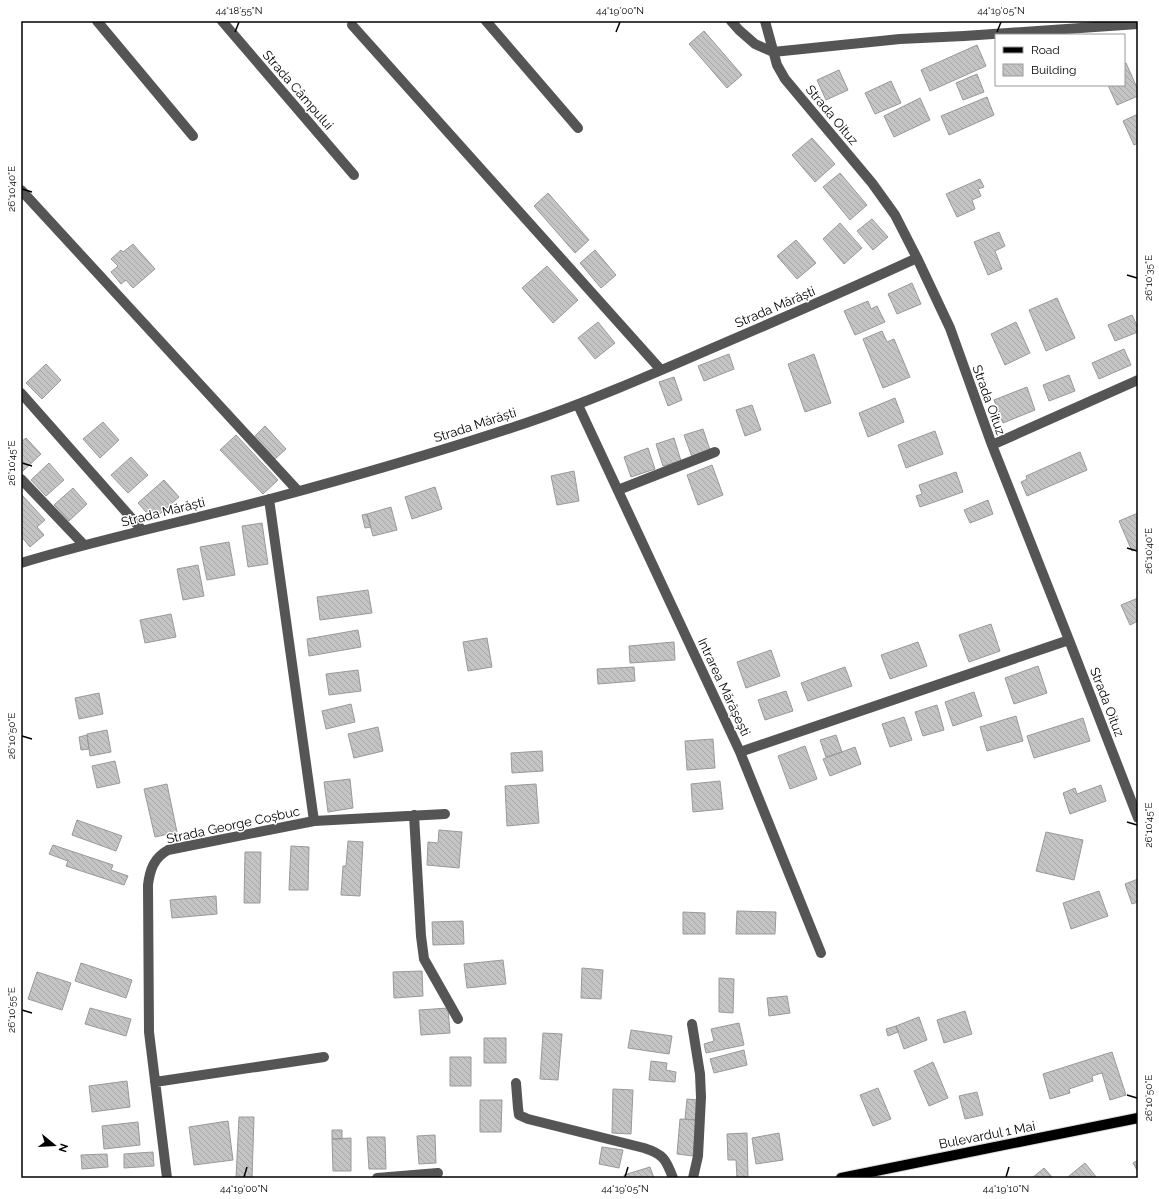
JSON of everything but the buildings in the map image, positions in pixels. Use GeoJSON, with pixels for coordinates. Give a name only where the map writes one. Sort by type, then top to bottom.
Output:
{"type":"FeatureCollection","features":[{"type":"Feature","properties":{"kind":"main road","name":"Bulevardul 1 Mai"},"geometry":{"type":"LineString","coordinates":[[840,1178],[1138,1118]]}},
{"type":"Feature","properties":{"kind":"street"},"geometry":{"type":"LineString","coordinates":[[97,21],[193,136]]}},
{"type":"Feature","properties":{"kind":"street","name":"Strada Câmpului"},"geometry":{"type":"LineString","coordinates":[[222,21],[354,176]]}},
{"type":"Feature","properties":{"kind":"street"},"geometry":{"type":"LineString","coordinates":[[486,21],[578,128]]}},
{"type":"Feature","properties":{"kind":"street"},"geometry":{"type":"LineString","coordinates":[[731,21],[755,44],[773,52],[900,39],[1138,24]]}},
{"type":"Feature","properties":{"kind":"street","name":"Strada Oituz"},"geometry":{"type":"LineString","coordinates":[[765,21],[777,64],[785,79],[872,183],[895,215],[950,328],[992,445],[1138,818]]}},
{"type":"Feature","properties":{"kind":"street"},"geometry":{"type":"LineString","coordinates":[[352,24],[661,370]]}},
{"type":"Feature","properties":{"kind":"street"},"geometry":{"type":"LineString","coordinates":[[21,190],[298,492]]}},
{"type":"Feature","properties":{"kind":"street","name":"Strada Mărăști"},"geometry":{"type":"LineString","coordinates":[[23,561],[298,492],[402,462],[526,423],[578,404],[661,370],[839,294],[917,258]]}},
{"type":"Feature","properties":{"kind":"street"},"geometry":{"type":"LineString","coordinates":[[992,445],[1138,380]]}},
{"type":"Feature","properties":{"kind":"street"},"geometry":{"type":"LineString","coordinates":[[21,394],[142,530]]}},
{"type":"Feature","properties":{"kind":"street","name":"Intrarea Mărășești"},"geometry":{"type":"LineString","coordinates":[[578,404],[740,752],[1069,640]]}},
{"type":"Feature","properties":{"kind":"street"},"geometry":{"type":"LineString","coordinates":[[618,490],[715,452]]}},
{"type":"Feature","properties":{"kind":"street"},"geometry":{"type":"LineString","coordinates":[[21,478],[84,545]]}},
{"type":"Feature","properties":{"kind":"street","name":"Strada George Coșbuc"},"geometry":{"type":"LineString","coordinates":[[167,1178],[149,1032],[148,885],[152,867],[161,854],[168,850],[314,821],[269,499]]}},
{"type":"Feature","properties":{"kind":"street"},"geometry":{"type":"LineString","coordinates":[[740,752],[821,953]]}},
{"type":"Feature","properties":{"kind":"street"},"geometry":{"type":"LineString","coordinates":[[314,821],[445,814]]}},
{"type":"Feature","properties":{"kind":"street"},"geometry":{"type":"LineString","coordinates":[[414,815],[421,936],[424,959],[458,1019]]}},
{"type":"Feature","properties":{"kind":"street"},"geometry":{"type":"LineString","coordinates":[[692,1024],[700,1074],[701,1097],[698,1156],[693,1178]]}},
{"type":"Feature","properties":{"kind":"street"},"geometry":{"type":"LineString","coordinates":[[155,1082],[324,1057]]}},
{"type":"Feature","properties":{"kind":"street"},"geometry":{"type":"LineString","coordinates":[[516,1083],[519,1115],[528,1119],[657,1152],[668,1164],[673,1178]]}},
{"type":"Feature","properties":{"kind":"street"},"geometry":{"type":"LineString","coordinates":[[377,1178],[438,1173]]}}]}
